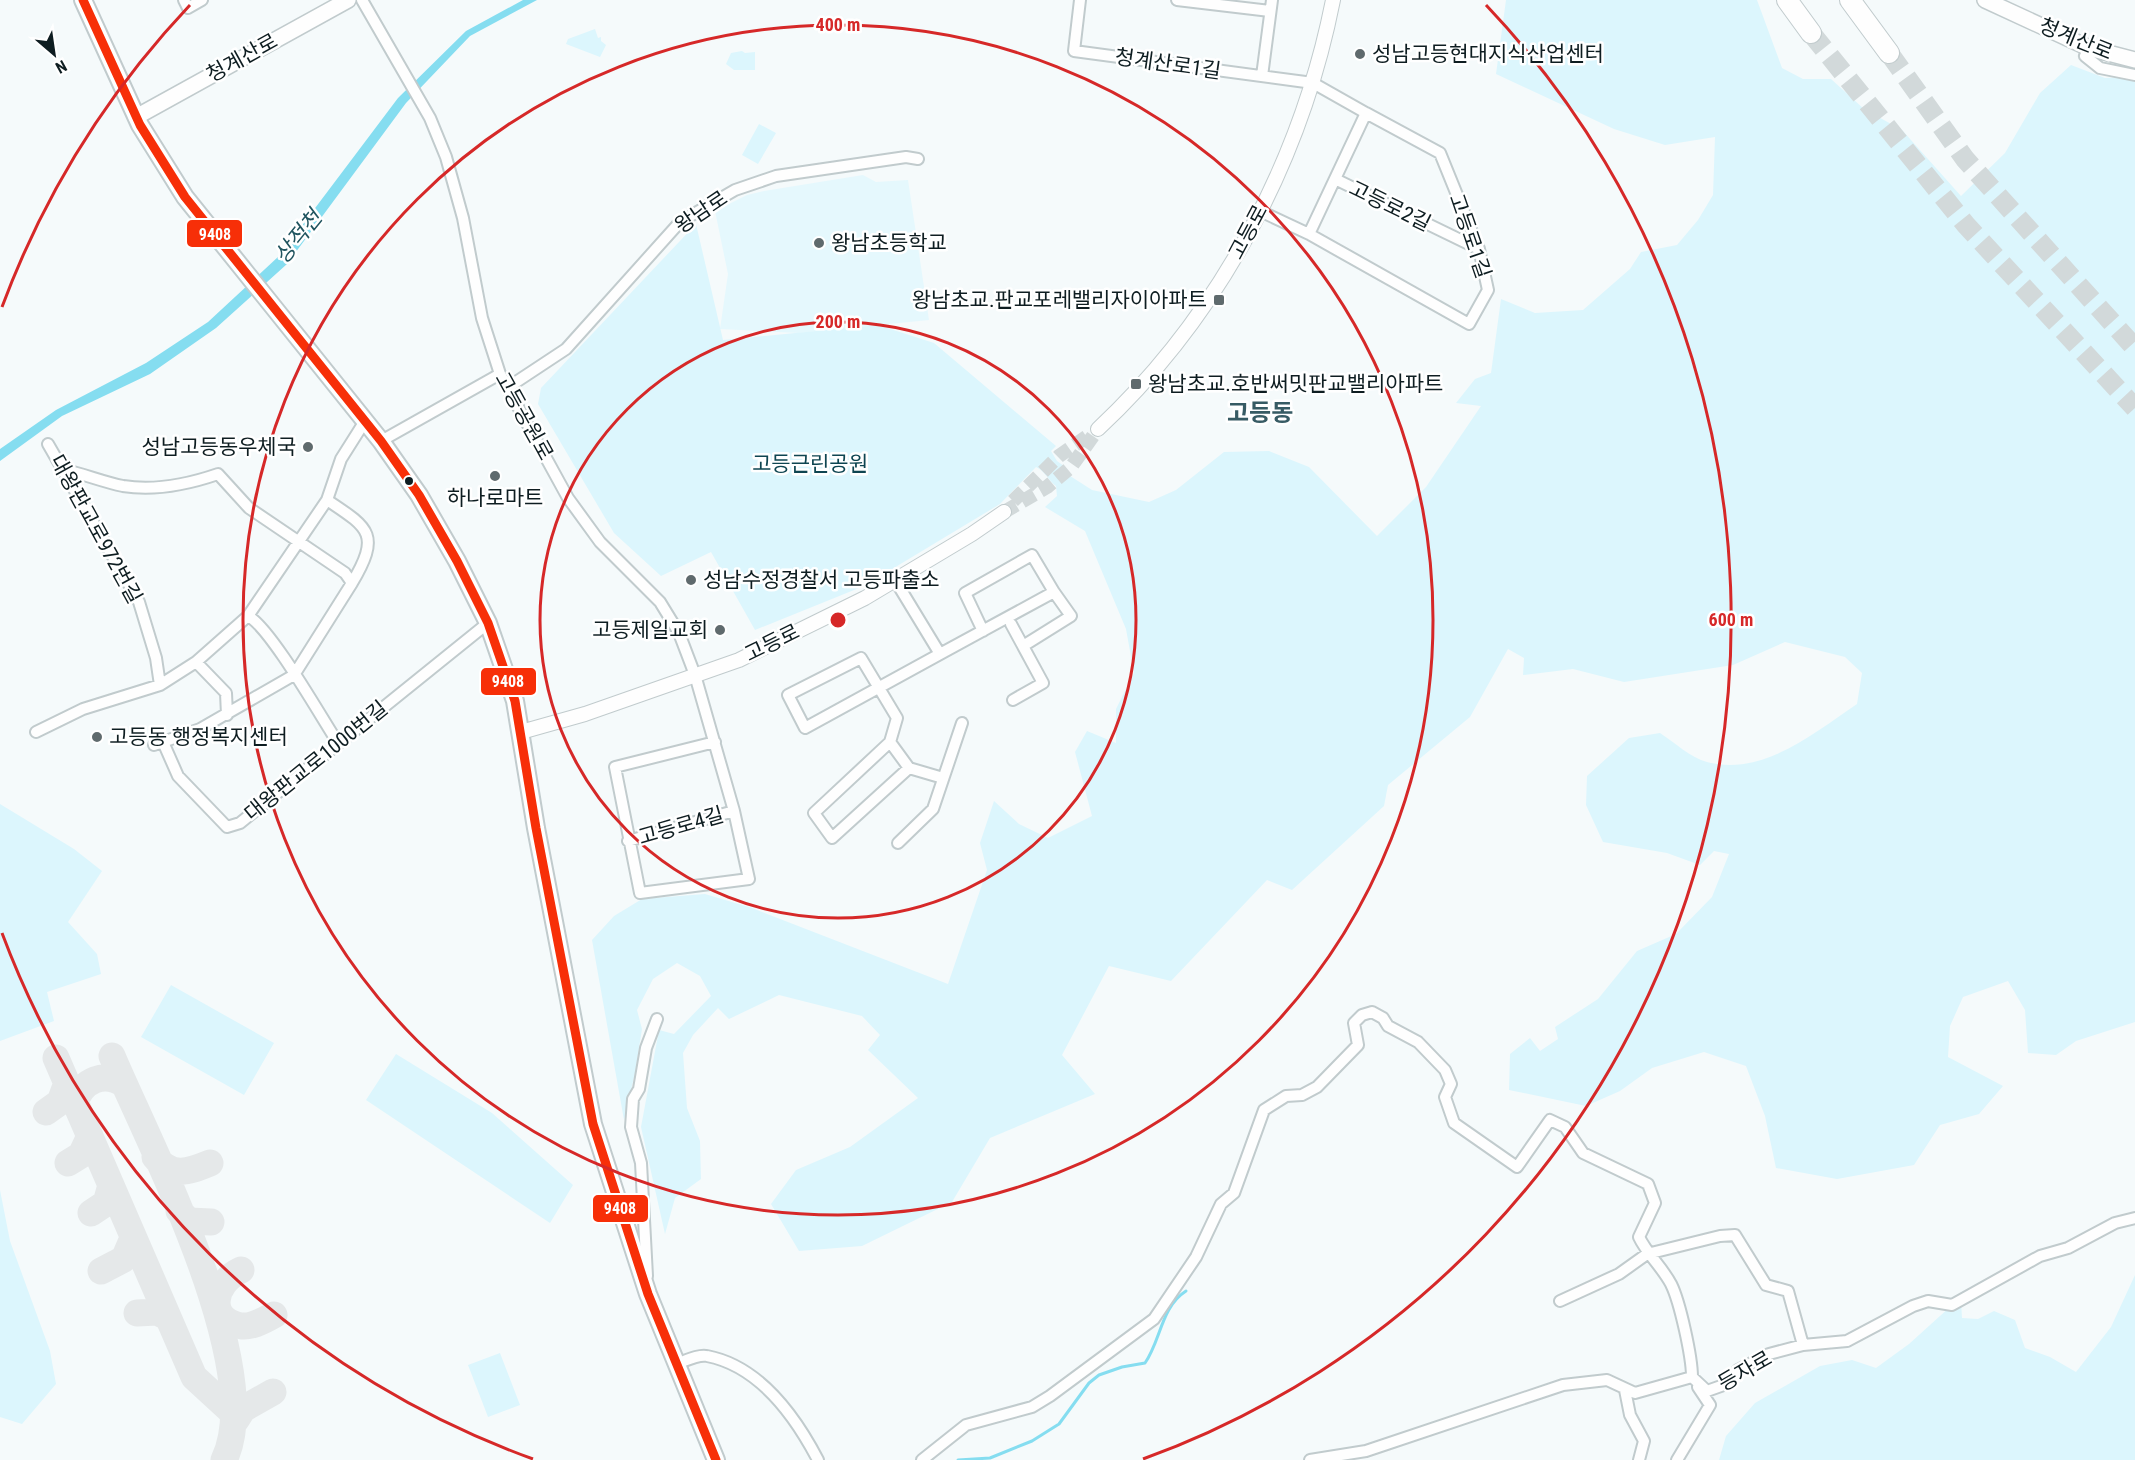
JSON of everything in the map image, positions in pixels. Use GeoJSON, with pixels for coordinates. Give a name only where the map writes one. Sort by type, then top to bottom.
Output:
{"type":"FeatureCollection","features":[{"type":"Feature","properties":{"kind":"highway"},"geometry":{"type":"LineString","coordinates":[[1787,0],[1811,33]]}},
{"type":"Feature","properties":{"kind":"highway"},"geometry":{"type":"LineString","coordinates":[[1850,0],[1889,53]]}},
{"type":"Feature","properties":{"kind":"main road"},"geometry":{"type":"LineString","coordinates":[[83,0],[136,117],[185,197],[266,301],[381,441],[419,495],[457,561],[488,623],[515,701],[536,828],[593,1124],[648,1294],[716,1460]]}},
{"type":"Feature","properties":{"kind":"main road","name":"청계산로"},"geometry":{"type":"LineString","coordinates":[[136,117],[348,0]]}},
{"type":"Feature","properties":{"kind":"main road","name":"청계산로"},"geometry":{"type":"LineString","coordinates":[[1985,0],[2090,48],[2135,60]]}},
{"type":"Feature","properties":{"kind":"street"},"geometry":{"type":"LineString","coordinates":[[184,0],[188,8],[202,0]]}},
{"type":"Feature","properties":{"kind":"street","name":"고등공원로"},"geometry":{"type":"LineString","coordinates":[[362,0],[430,118],[446,157],[463,218],[482,318],[500,374],[568,498],[600,542],[660,602],[679,633],[695,675]]}},
{"type":"Feature","properties":{"kind":"street","name":"청계산로1길"},"geometry":{"type":"LineString","coordinates":[[1080,0],[1074,51],[1313,83]]}},
{"type":"Feature","properties":{"kind":"street"},"geometry":{"type":"LineString","coordinates":[[1177,0],[1271,5],[1262,76]]}},
{"type":"Feature","properties":{"kind":"street","name":"고등로"},"geometry":{"type":"LineString","coordinates":[[1098,429],[1166,358],[1217,288],[1260,211],[1291,148],[1322,56],[1333,0]]}},
{"type":"Feature","properties":{"kind":"street"},"geometry":{"type":"LineString","coordinates":[[2090,48],[2085,56],[2100,68],[2135,75]]}},
{"type":"Feature","properties":{"kind":"street","name":"고등로1길"},"geometry":{"type":"LineString","coordinates":[[1260,211],[1309,234],[1469,324],[1488,290],[1479,249],[1440,153],[1313,83]]}},
{"type":"Feature","properties":{"kind":"street"},"geometry":{"type":"LineString","coordinates":[[1309,234],[1366,113]]}},
{"type":"Feature","properties":{"kind":"street","name":"왕남로"},"geometry":{"type":"LineString","coordinates":[[507,388],[566,349],[680,222],[735,190],[776,176],[906,158],[918,159]]}},
{"type":"Feature","properties":{"kind":"street","name":"고등로2길"},"geometry":{"type":"LineString","coordinates":[[1335,179],[1479,249]]}},
{"type":"Feature","properties":{"kind":"street"},"geometry":{"type":"LineString","coordinates":[[381,441],[500,374]]}},
{"type":"Feature","properties":{"kind":"street"},"geometry":{"type":"LineString","coordinates":[[36,732],[82,709],[160,685],[196,662],[248,616],[327,500],[341,459],[365,421]]}},
{"type":"Feature","properties":{"kind":"street","name":"대왕판교로972번길"},"geometry":{"type":"LineString","coordinates":[[48,444],[139,602],[156,658],[160,685]]}},
{"type":"Feature","properties":{"kind":"street"},"geometry":{"type":"LineString","coordinates":[[65,470],[123,486],[154,487],[190,483],[218,474],[249,508],[345,573],[352,583]]}},
{"type":"Feature","properties":{"kind":"street"},"geometry":{"type":"LineString","coordinates":[[196,662],[226,693],[227,715],[294,675],[352,583],[370,548],[366,530],[352,516],[327,500]]}},
{"type":"Feature","properties":{"kind":"street","name":"고등로"},"geometry":{"type":"LineString","coordinates":[[521,732],[585,714],[739,660],[895,580],[1004,512]]}},
{"type":"Feature","properties":{"kind":"street"},"geometry":{"type":"LineString","coordinates":[[983,631],[966,593],[1032,555],[1071,616],[1023,646]]}},
{"type":"Feature","properties":{"kind":"street"},"geometry":{"type":"LineString","coordinates":[[895,580],[940,654]]}},
{"type":"Feature","properties":{"kind":"street"},"geometry":{"type":"LineString","coordinates":[[909,768],[832,838],[814,813],[890,742],[897,718],[878,688],[861,658],[788,695],[805,728],[878,688],[940,654],[1054,592]]}},
{"type":"Feature","properties":{"kind":"street"},"geometry":{"type":"LineString","coordinates":[[248,616],[256,620],[271,638],[338,743]]}},
{"type":"Feature","properties":{"kind":"street","name":"대왕판교로1000번길"},"geometry":{"type":"LineString","coordinates":[[227,715],[200,729],[158,743],[178,776],[227,827],[240,823],[488,623]]}},
{"type":"Feature","properties":{"kind":"street"},"geometry":{"type":"LineString","coordinates":[[1011,624],[1043,683],[1013,700]]}},
{"type":"Feature","properties":{"kind":"street","name":"고등로4길"},"geometry":{"type":"LineString","coordinates":[[695,675],[715,742],[734,811],[749,879],[640,893],[615,767],[715,742]]}},
{"type":"Feature","properties":{"kind":"street"},"geometry":{"type":"LineString","coordinates":[[898,843],[933,809],[962,723]]}},
{"type":"Feature","properties":{"kind":"street"},"geometry":{"type":"LineString","coordinates":[[890,742],[909,768],[943,778]]}},
{"type":"Feature","properties":{"kind":"street","name":"고등로4길"},"geometry":{"type":"LineString","coordinates":[[628,841],[734,811]]}},
{"type":"Feature","properties":{"kind":"street"},"geometry":{"type":"LineString","coordinates":[[922,1460],[966,1425],[1032,1407],[1154,1319],[1196,1257],[1221,1204],[1234,1193],[1264,1110],[1286,1096],[1302,1095],[1317,1088],[1358,1045],[1354,1023],[1362,1015],[1372,1012],[1383,1018],[1388,1026],[1418,1042],[1445,1070],[1451,1084],[1445,1097],[1454,1123],[1517,1167],[1550,1120],[1565,1127],[1582,1153],[1648,1184],[1655,1203],[1639,1237],[1647,1254],[1671,1285],[1682,1316],[1686,1347],[1692,1362],[1692,1377],[1710,1405],[1677,1460]]}},
{"type":"Feature","properties":{"kind":"street"},"geometry":{"type":"LineString","coordinates":[[648,1294],[641,1163],[631,1127],[633,1099],[639,1089],[646,1048],[657,1020]]}},
{"type":"Feature","properties":{"kind":"street","name":"등자로"},"geometry":{"type":"LineString","coordinates":[[1310,1460],[1366,1451],[1563,1385],[1606,1380],[1635,1393],[1692,1377],[1707,1391],[1721,1386],[1756,1360],[1803,1345],[1847,1341],[1913,1306],[1928,1301],[1952,1305],[2040,1256],[2068,1248],[2115,1222],[2135,1218]]}},
{"type":"Feature","properties":{"kind":"street"},"geometry":{"type":"LineString","coordinates":[[1560,1301],[1619,1274],[1647,1254],[1735,1234],[1766,1285],[1788,1291],[1792,1299],[1794,1320],[1803,1345]]}},
{"type":"Feature","properties":{"kind":"street"},"geometry":{"type":"LineString","coordinates":[[676,1364],[705,1355],[731,1365],[757,1381],[784,1406],[797,1422],[818,1460]]}},
{"type":"Feature","properties":{"kind":"street"},"geometry":{"type":"LineString","coordinates":[[1625,1390],[1630,1415],[1644,1441],[1639,1460]]}},
{"type":"Feature","properties":{"kind":"shaded area","name":"왕남초등학교"},"geometry":{"type":"Polygon","coordinates":[[[863,175],[876,182],[908,180],[929,320],[799,333],[720,329],[728,274],[715,211],[747,195],[863,175]]]}},
{"type":"Feature","properties":{"kind":"green space","name":"고등근린공원"},"geometry":{"type":"Polygon","coordinates":[[[1506,0],[1757,0],[1782,68],[1803,79],[1831,79],[1864,109],[1902,130],[1961,196],[2005,153],[2040,93],[2071,65],[2105,78],[2127,77],[2135,81],[2135,1022],[2076,1041],[2056,1055],[2028,1053],[2025,1010],[2008,981],[1963,997],[1950,1026],[1948,1057],[2003,1086],[1979,1114],[1940,1125],[1914,1165],[1837,1179],[1776,1168],[1765,1116],[1746,1066],[1704,1052],[1652,1068],[1620,1091],[1586,1106],[1509,1090],[1510,1054],[1530,1038],[1540,1051],[1558,1039],[1555,1027],[1598,999],[1637,951],[1676,934],[1712,897],[1729,854],[1714,851],[1700,865],[1667,853],[1603,842],[1586,805],[1587,776],[1629,738],[1660,733],[1707,762],[1727,765],[1767,758],[1805,739],[1857,704],[1862,673],[1845,657],[1785,642],[1733,665],[1624,682],[1573,669],[1523,675],[1524,658],[1508,649],[1470,717],[1388,785],[1384,806],[1292,890],[1267,880],[1171,981],[1109,966],[1062,1055],[1095,1094],[990,1138],[952,1202],[862,1246],[799,1251],[771,1204],[796,1170],[850,1147],[918,1098],[868,1050],[880,1035],[862,1016],[779,995],[729,1019],[718,1008],[693,1035],[683,1053],[687,1108],[700,1141],[701,1179],[675,1198],[665,1234],[641,1127],[659,1030],[674,1034],[711,996],[700,976],[677,963],[653,979],[637,1010],[642,1029],[624,1120],[592,940],[614,916],[642,899],[705,894],[752,908],[948,984],[987,870],[980,843],[994,801],[1019,824],[1048,838],[1092,816],[1075,752],[1087,731],[1116,743],[1116,709],[1134,673],[1126,629],[1085,531],[1045,507],[1057,496],[1056,486],[1036,467],[1000,504],[864,586],[755,630],[711,552],[661,576],[614,533],[538,404],[541,388],[696,224],[723,340],[878,325],[934,343],[1056,446],[1051,451],[1057,461],[1064,466],[1067,474],[1092,490],[1149,502],[1176,490],[1224,452],[1269,451],[1309,467],[1377,536],[1426,487],[1481,406],[1456,403],[1475,379],[1491,373],[1501,299],[1535,313],[1583,310],[1630,269],[1641,252],[1677,245],[1698,220],[1713,195],[1715,137],[1665,145],[1614,129],[1496,74],[1506,0]]]}},
{"type":"Feature","properties":{"kind":"green space"},"geometry":{"type":"Polygon","coordinates":[[[595,29],[598,38],[601,37],[601,41],[606,45],[600,57],[566,44],[568,39],[595,29]]]}},
{"type":"Feature","properties":{"kind":"green space"},"geometry":{"type":"Polygon","coordinates":[[[755,52],[755,70],[734,70],[726,64],[731,53],[755,52]]]}},
{"type":"Feature","properties":{"kind":"green space"},"geometry":{"type":"Polygon","coordinates":[[[759,124],[776,133],[758,164],[742,155],[759,124]]]}},
{"type":"Feature","properties":{"kind":"green space"},"geometry":{"type":"Polygon","coordinates":[[[0,804],[74,849],[102,871],[68,922],[97,954],[101,974],[47,992],[54,1021],[0,1041],[0,804]]]}},
{"type":"Feature","properties":{"kind":"green space"},"geometry":{"type":"Polygon","coordinates":[[[171,985],[274,1043],[244,1095],[141,1037],[171,985]]]}},
{"type":"Feature","properties":{"kind":"green space"},"geometry":{"type":"Polygon","coordinates":[[[396,1054],[492,1113],[573,1185],[550,1223],[366,1100],[396,1054]]]}},
{"type":"Feature","properties":{"kind":"green space"},"geometry":{"type":"Polygon","coordinates":[[[0,1190],[10,1241],[50,1351],[56,1384],[22,1424],[0,1417],[0,1190]]]}},
{"type":"Feature","properties":{"kind":"green space"},"geometry":{"type":"Polygon","coordinates":[[[2135,1275],[2135,1460],[1719,1460],[1726,1436],[1755,1403],[1820,1366],[1852,1360],[1876,1368],[1909,1344],[1951,1306],[1961,1301],[1962,1318],[1978,1319],[1994,1311],[2015,1320],[2025,1348],[2050,1357],[2076,1372],[2111,1327],[2135,1275]]]}},
{"type":"Feature","properties":{"kind":"green space"},"geometry":{"type":"Polygon","coordinates":[[[500,1353],[520,1405],[488,1417],[468,1365],[500,1353]]]}},
{"type":"Feature","properties":{"kind":"water","name":"상적천"},"geometry":{"type":"Polygon","coordinates":[[[523,0],[537,0],[470,36],[406,103],[287,264],[216,328],[150,374],[62,416],[0,461],[0,449],[56,410],[146,363],[208,322],[279,256],[398,98],[466,31],[523,0]]]}},
{"type":"Feature","properties":{"kind":"waterway"},"geometry":{"type":"LineString","coordinates":[[958,1460],[990,1458],[1032,1441],[1059,1424],[1089,1383],[1099,1375],[1122,1367],[1145,1363],[1171,1306],[1186,1291]]}},
{"type":"Feature","properties":{"kind":"taxiway"},"geometry":{"type":"LineString","coordinates":[[112,1056],[176,1200],[199,1258],[218,1316],[230,1372],[233,1420],[224,1460]]}},
{"type":"Feature","properties":{"kind":"taxiway"},"geometry":{"type":"LineString","coordinates":[[56,1058],[194,1377],[231,1411],[236,1420]]}},
{"type":"Feature","properties":{"kind":"taxiway"},"geometry":{"type":"LineString","coordinates":[[75,1102],[83,1088],[95,1080],[109,1078],[124,1084]]}},
{"type":"Feature","properties":{"kind":"taxiway"},"geometry":{"type":"LineString","coordinates":[[46,1112],[60,1102],[67,1083]]}},
{"type":"Feature","properties":{"kind":"taxiway"},"geometry":{"type":"LineString","coordinates":[[68,1163],[81,1155],[90,1136]]}},
{"type":"Feature","properties":{"kind":"taxiway"},"geometry":{"type":"LineString","coordinates":[[155,1157],[168,1168],[181,1171],[210,1163]]}},
{"type":"Feature","properties":{"kind":"taxiway"},"geometry":{"type":"LineString","coordinates":[[91,1213],[106,1203],[111,1185]]}},
{"type":"Feature","properties":{"kind":"taxiway"},"geometry":{"type":"LineString","coordinates":[[179,1211],[189,1221],[211,1222]]}},
{"type":"Feature","properties":{"kind":"taxiway"},"geometry":{"type":"LineString","coordinates":[[101,1271],[124,1259],[133,1238]]}},
{"type":"Feature","properties":{"kind":"taxiway"},"geometry":{"type":"LineString","coordinates":[[241,1270],[231,1276],[219,1292],[217,1301],[222,1317],[230,1322],[246,1326],[274,1315]]}},
{"type":"Feature","properties":{"kind":"taxiway"},"geometry":{"type":"LineString","coordinates":[[137,1313],[157,1312],[167,1317]]}},
{"type":"Feature","properties":{"kind":"taxiway"},"geometry":{"type":"LineString","coordinates":[[236,1420],[243,1409],[273,1392]]}},
{"type":"Feature","properties":{"kind":"tunnel"},"geometry":{"type":"LineString","coordinates":[[1811,33],[1966,225],[2135,408]]}},
{"type":"Feature","properties":{"kind":"tunnel"},"geometry":{"type":"LineString","coordinates":[[1889,53],[1965,159],[2135,348]]}},
{"type":"Feature","properties":{"kind":"tunnel"},"geometry":{"type":"LineString","coordinates":[[1004,512],[1047,487],[1071,467],[1098,429]]}},
{"type":"Feature","properties":{"kind":"tunnel"},"geometry":{"type":"LineString","coordinates":[[1013,501],[1059,456],[1089,435]]}},
{"type":"Feature","properties":{"kind":"transit line","name":"9408"},"geometry":{"type":"LineString","coordinates":[[83,0],[140,125],[185,197],[381,441],[419,495],[457,561],[488,623],[515,701],[536,828],[593,1124],[648,1294],[716,1460]]}},
{"type":"Feature","properties":{"kind":"place","name":"성남고등현대지식산업센터"},"geometry":{"type":"Point","coordinates":[1360,54]}},
{"type":"Feature","properties":{"kind":"place","name":"왕남초등학교"},"geometry":{"type":"Point","coordinates":[819,243]}},
{"type":"Feature","properties":{"kind":"place","name":"왕남초교.판교포레밸리자이아파트"},"geometry":{"type":"Point","coordinates":[1219,300]}},
{"type":"Feature","properties":{"kind":"place","name":"왕남초교.호반써밋판교밸리아파트"},"geometry":{"type":"Point","coordinates":[1136,384]}},
{"type":"Feature","properties":{"kind":"place","name":"성남고등동우체국"},"geometry":{"type":"Point","coordinates":[308,447]}},
{"type":"Feature","properties":{"kind":"place","name":"하나로마트"},"geometry":{"type":"Point","coordinates":[495,476]}},
{"type":"Feature","properties":{"kind":"place","name":"성남수정경찰서 고등파출소"},"geometry":{"type":"Point","coordinates":[691,580]}},
{"type":"Feature","properties":{"kind":"place","name":"고등제일교회"},"geometry":{"type":"Point","coordinates":[720,630]}},
{"type":"Feature","properties":{"kind":"place","name":"고등동 행정복지센터"},"geometry":{"type":"Point","coordinates":[97,737]}},
{"type":"Feature","properties":{"kind":"district","name":"고등동"},"geometry":{"type":"Point","coordinates":[1260,413]}}]}
